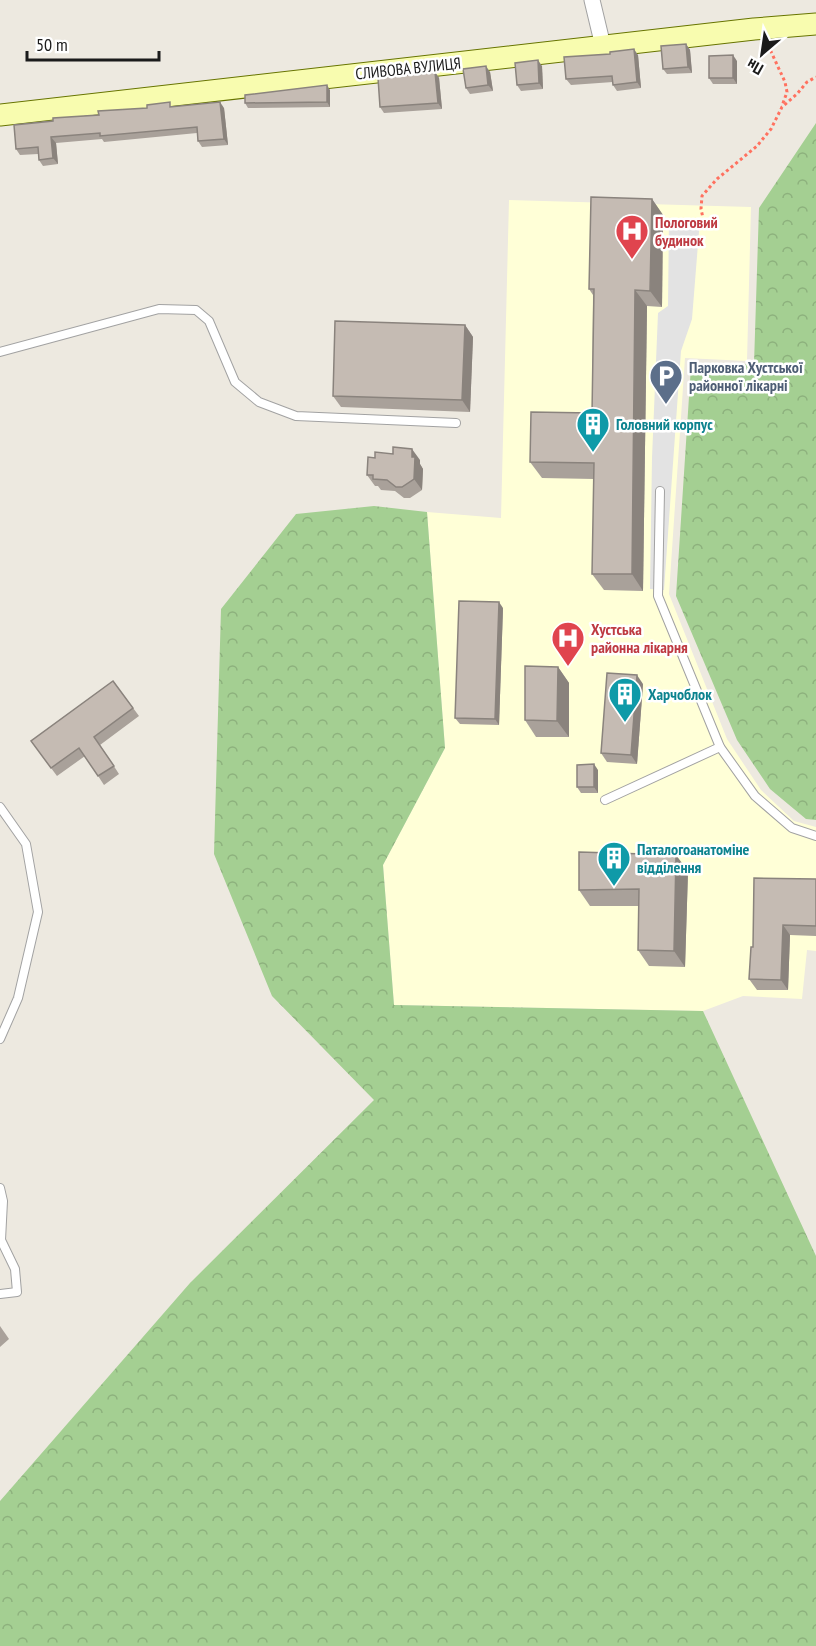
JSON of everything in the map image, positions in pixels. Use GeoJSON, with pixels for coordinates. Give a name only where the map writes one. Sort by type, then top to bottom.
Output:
{"type":"FeatureCollection","features":[{"type":"Feature","properties":{"kind":"street"},"geometry":{"type":"LineString","coordinates":[[592,0],[603,46]]}},
{"type":"Feature","properties":{"kind":"street","name":"СЛИВОВА ВУЛИЦЯ"},"geometry":{"type":"LineString","coordinates":[[0,115],[754,28],[816,24]]}},
{"type":"Feature","properties":{"kind":"lane"},"geometry":{"type":"LineString","coordinates":[[0,352],[159,309],[196,310],[209,321],[235,382],[259,402],[296,416],[456,423]]}},
{"type":"Feature","properties":{"kind":"lane"},"geometry":{"type":"LineString","coordinates":[[660,491],[658,596],[720,747],[755,796],[792,828],[816,836]]}},
{"type":"Feature","properties":{"kind":"lane"},"geometry":{"type":"LineString","coordinates":[[605,800],[720,747]]}},
{"type":"Feature","properties":{"kind":"lane"},"geometry":{"type":"LineString","coordinates":[[0,807],[26,844],[38,912],[18,998],[0,1039]]}},
{"type":"Feature","properties":{"kind":"lane"},"geometry":{"type":"LineString","coordinates":[[0,1188],[3,1201],[0,1241],[15,1269],[17,1292],[0,1294]]}},
{"type":"Feature","properties":{"kind":"path"},"geometry":{"type":"LineString","coordinates":[[705,227],[701,209],[702,196],[717,178],[757,146],[771,129],[787,92],[785,82],[766,40],[754,28]]}},
{"type":"Feature","properties":{"kind":"path"},"geometry":{"type":"LineString","coordinates":[[782,107],[807,82],[816,77]]}},
{"type":"Feature","properties":{"kind":"shaded area","name":"Хустська районна лікарня"},"geometry":{"type":"Polygon","coordinates":[[[509,200],[751,207],[747,361],[685,358],[669,594],[727,739],[761,790],[794,821],[816,827],[816,951],[807,950],[802,999],[743,996],[703,1011],[394,1005],[383,865],[445,748],[427,512],[501,518],[509,200]]]}},
{"type":"Feature","properties":{"kind":"shaded area","name":"Парковка Хустської районної лікарні"},"geometry":{"type":"Polygon","coordinates":[[[669,218],[700,219],[692,319],[681,351],[664,590],[650,589],[658,313],[668,306],[669,218]]]}},
{"type":"Feature","properties":{"kind":"green space"},"geometry":{"type":"Polygon","coordinates":[[[816,123],[816,820],[806,819],[770,789],[737,740],[676,596],[691,366],[754,364],[759,208],[816,123]]]}},
{"type":"Feature","properties":{"kind":"green space"},"geometry":{"type":"Polygon","coordinates":[[[374,506],[427,512],[445,748],[383,865],[394,1005],[703,1011],[816,1256],[816,1646],[0,1646],[0,1501],[190,1283],[374,1100],[272,996],[214,854],[221,609],[296,514],[374,506]]]}},
{"type":"Feature","properties":{"kind":"building"},"geometry":{"type":"Polygon","coordinates":[[[686,44],[688,67],[663,69],[661,46],[686,44]]]}},
{"type":"Feature","properties":{"kind":"building"},"geometry":{"type":"Polygon","coordinates":[[[634,49],[637,82],[613,85],[612,76],[566,79],[564,57],[610,54],[610,52],[634,49]]]}},
{"type":"Feature","properties":{"kind":"building"},"geometry":{"type":"Polygon","coordinates":[[[733,55],[733,78],[709,78],[709,56],[733,55]]]}},
{"type":"Feature","properties":{"kind":"building"},"geometry":{"type":"Polygon","coordinates":[[[538,60],[539,83],[517,85],[515,63],[538,60]]]}},
{"type":"Feature","properties":{"kind":"building"},"geometry":{"type":"Polygon","coordinates":[[[486,66],[488,85],[466,88],[463,69],[486,66]]]}},
{"type":"Feature","properties":{"kind":"building"},"geometry":{"type":"Polygon","coordinates":[[[435,72],[438,103],[380,107],[378,78],[435,72]]]}},
{"type":"Feature","properties":{"kind":"building"},"geometry":{"type":"Polygon","coordinates":[[[327,85],[327,102],[245,103],[245,95],[327,85]]]}},
{"type":"Feature","properties":{"kind":"building"},"geometry":{"type":"Polygon","coordinates":[[[170,102],[170,107],[220,102],[224,139],[198,141],[197,127],[100,136],[100,133],[51,137],[53,158],[39,160],[38,147],[16,149],[14,125],[53,121],[53,118],[99,115],[98,111],[147,108],[147,105],[170,102]]]}},
{"type":"Feature","properties":{"kind":"building"},"geometry":{"type":"Polygon","coordinates":[[[591,197],[652,199],[650,291],[635,290],[632,574],[592,574],[594,463],[530,462],[531,412],[592,413],[594,289],[589,289],[591,197]]]}},
{"type":"Feature","properties":{"kind":"building"},"geometry":{"type":"Polygon","coordinates":[[[335,321],[465,325],[462,400],[333,396],[335,321]]]}},
{"type":"Feature","properties":{"kind":"building"},"geometry":{"type":"Polygon","coordinates":[[[393,447],[412,449],[412,457],[415,457],[414,479],[402,487],[396,487],[387,480],[373,479],[373,475],[367,475],[368,457],[375,458],[375,452],[393,454],[393,447]]]}},
{"type":"Feature","properties":{"kind":"building"},"geometry":{"type":"Polygon","coordinates":[[[459,601],[499,602],[495,719],[455,718],[459,601]]]}},
{"type":"Feature","properties":{"kind":"building"},"geometry":{"type":"Polygon","coordinates":[[[525,666],[558,667],[557,721],[525,720],[525,666]]]}},
{"type":"Feature","properties":{"kind":"building","name":"Харчоблок"},"geometry":{"type":"Polygon","coordinates":[[[607,673],[637,675],[631,755],[601,753],[607,673]]]}},
{"type":"Feature","properties":{"kind":"building"},"geometry":{"type":"Polygon","coordinates":[[[113,681],[133,708],[94,737],[114,766],[98,776],[79,748],[51,768],[31,741],[113,681]]]}},
{"type":"Feature","properties":{"kind":"building"},"geometry":{"type":"Polygon","coordinates":[[[594,764],[594,787],[577,787],[577,765],[594,764]]]}},
{"type":"Feature","properties":{"kind":"building"},"geometry":{"type":"Polygon","coordinates":[[[579,852],[676,855],[674,951],[638,950],[639,889],[579,890],[579,852]]]}},
{"type":"Feature","properties":{"kind":"building"},"geometry":{"type":"Polygon","coordinates":[[[754,878],[816,879],[816,926],[783,925],[781,980],[749,979],[751,947],[753,947],[754,878]]]}},
{"type":"Feature","properties":{"kind":"place","name":"Пологовий будинок"},"geometry":{"type":"Point","coordinates":[632,260]}},
{"type":"Feature","properties":{"kind":"place","name":"Парковка Хустської районної лікарні"},"geometry":{"type":"Point","coordinates":[666,405]}},
{"type":"Feature","properties":{"kind":"place","name":"Головний корпус"},"geometry":{"type":"Point","coordinates":[593,453]}},
{"type":"Feature","properties":{"kind":"place","name":"Хустська районна лікарня"},"geometry":{"type":"Point","coordinates":[568,667]}},
{"type":"Feature","properties":{"kind":"place","name":"Харчоблок"},"geometry":{"type":"Point","coordinates":[625,723]}},
{"type":"Feature","properties":{"kind":"place","name":"Паталогоанатоміне відділення"},"geometry":{"type":"Point","coordinates":[614,887]}}]}
